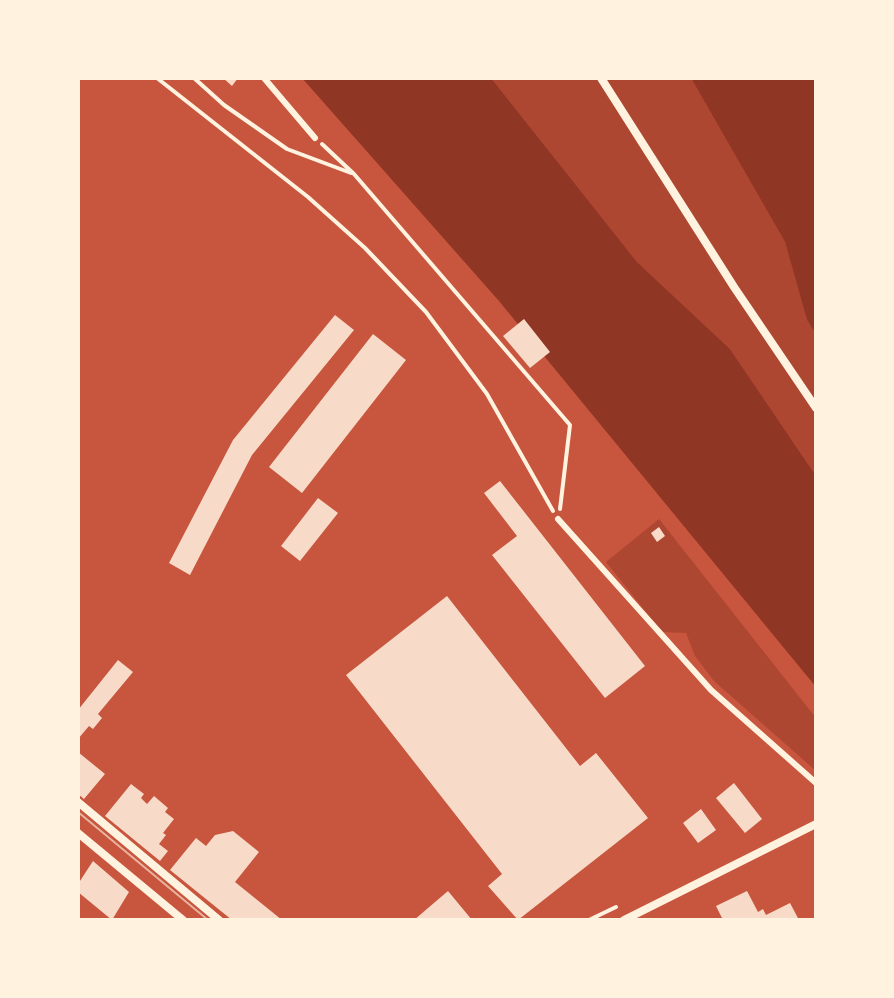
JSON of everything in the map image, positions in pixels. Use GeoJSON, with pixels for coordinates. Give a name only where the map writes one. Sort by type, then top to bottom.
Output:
{"type":"FeatureCollection","features":[{"type":"Feature","properties":{"kind":"street"},"geometry":{"type":"LineString","coordinates":[[601,78],[734,287],[816,408]]}},
{"type":"Feature","properties":{"kind":"street"},"geometry":{"type":"LineString","coordinates":[[78,802],[219,920]]}},
{"type":"Feature","properties":{"kind":"street"},"geometry":{"type":"LineString","coordinates":[[624,920],[816,824]]}},
{"type":"Feature","properties":{"kind":"street"},"geometry":{"type":"LineString","coordinates":[[78,833],[183,920]]}},
{"type":"Feature","properties":{"kind":"lane"},"geometry":{"type":"LineString","coordinates":[[264,78],[315,138]]}},
{"type":"Feature","properties":{"kind":"lane"},"geometry":{"type":"LineString","coordinates":[[558,519],[701,680],[744,722],[816,783]]}},
{"type":"Feature","properties":{"kind":"path"},"geometry":{"type":"LineString","coordinates":[[157,78],[308,197],[365,248],[426,312],[487,394],[558,519]]}},
{"type":"Feature","properties":{"kind":"path"},"geometry":{"type":"LineString","coordinates":[[194,78],[224,105],[287,149],[354,174]]}},
{"type":"Feature","properties":{"kind":"path"},"geometry":{"type":"LineString","coordinates":[[315,138],[354,174],[570,425],[558,519]]}},
{"type":"Feature","properties":{"kind":"shaded area"},"geometry":{"type":"Polygon","coordinates":[[[302,78],[491,78],[637,262],[730,349],[816,476],[816,687],[499,301],[302,78]]]}},
{"type":"Feature","properties":{"kind":"shaded area"},"geometry":{"type":"Polygon","coordinates":[[[491,78],[691,78],[785,242],[807,320],[816,334],[816,476],[730,349],[637,262],[491,78]]]}},
{"type":"Feature","properties":{"kind":"shaded area"},"geometry":{"type":"Polygon","coordinates":[[[691,78],[816,78],[816,334],[807,320],[785,242],[691,78]]]}},
{"type":"Feature","properties":{"kind":"shaded area"},"geometry":{"type":"Polygon","coordinates":[[[659,519],[816,718],[816,771],[714,681],[695,656],[686,633],[662,632],[606,562],[659,519]]]}},
{"type":"Feature","properties":{"kind":"building"},"geometry":{"type":"Polygon","coordinates":[[[223,78],[238,78],[232,86],[223,78]]]}},
{"type":"Feature","properties":{"kind":"building"},"geometry":{"type":"Polygon","coordinates":[[[335,315],[354,330],[252,455],[190,575],[169,563],[233,440],[335,315]]]}},
{"type":"Feature","properties":{"kind":"building"},"geometry":{"type":"Polygon","coordinates":[[[524,319],[550,352],[530,368],[503,336],[524,319]]]}},
{"type":"Feature","properties":{"kind":"building"},"geometry":{"type":"Polygon","coordinates":[[[373,334],[406,360],[302,493],[269,467],[373,334]]]}},
{"type":"Feature","properties":{"kind":"building"},"geometry":{"type":"Polygon","coordinates":[[[500,481],[645,666],[605,698],[492,555],[517,536],[484,493],[500,481]]]}},
{"type":"Feature","properties":{"kind":"building"},"geometry":{"type":"Polygon","coordinates":[[[318,498],[338,513],[300,561],[281,546],[318,498]]]}},
{"type":"Feature","properties":{"kind":"building"},"geometry":{"type":"Polygon","coordinates":[[[659,527],[665,536],[657,542],[651,533],[659,527]]]}},
{"type":"Feature","properties":{"kind":"building"},"geometry":{"type":"Polygon","coordinates":[[[447,596],[580,766],[596,753],[648,818],[518,920],[488,886],[502,874],[346,675],[447,596]]]}},
{"type":"Feature","properties":{"kind":"building"},"geometry":{"type":"Polygon","coordinates":[[[118,660],[133,672],[98,714],[102,718],[93,729],[89,726],[78,739],[78,710],[118,660]]]}},
{"type":"Feature","properties":{"kind":"building"},"geometry":{"type":"Polygon","coordinates":[[[78,752],[105,774],[84,799],[78,794],[78,752]]]}},
{"type":"Feature","properties":{"kind":"building"},"geometry":{"type":"Polygon","coordinates":[[[734,783],[762,819],[745,833],[716,798],[734,783]]]}},
{"type":"Feature","properties":{"kind":"building"},"geometry":{"type":"Polygon","coordinates":[[[131,784],[144,794],[141,798],[147,804],[154,796],[168,808],[165,812],[174,819],[159,844],[168,851],[160,861],[105,816],[131,784]]]}},
{"type":"Feature","properties":{"kind":"building"},"geometry":{"type":"Polygon","coordinates":[[[701,809],[716,830],[698,843],[683,823],[701,809]]]}},
{"type":"Feature","properties":{"kind":"building"},"geometry":{"type":"Polygon","coordinates":[[[233,831],[259,852],[235,882],[282,920],[232,920],[170,870],[196,838],[206,846],[215,835],[233,831]]]}},
{"type":"Feature","properties":{"kind":"building"},"geometry":{"type":"Polygon","coordinates":[[[93,861],[129,892],[112,920],[78,892],[78,884],[93,861]]]}},
{"type":"Feature","properties":{"kind":"building"},"geometry":{"type":"Polygon","coordinates":[[[448,891],[472,920],[414,920],[448,891]]]}},
{"type":"Feature","properties":{"kind":"building"},"geometry":{"type":"Polygon","coordinates":[[[747,891],[758,912],[763,909],[766,915],[790,903],[799,920],[723,920],[716,906],[747,891]]]}},
{"type":"Feature","properties":{"kind":"tram line"},"geometry":{"type":"LineString","coordinates":[[78,812],[208,920]]}}]}
